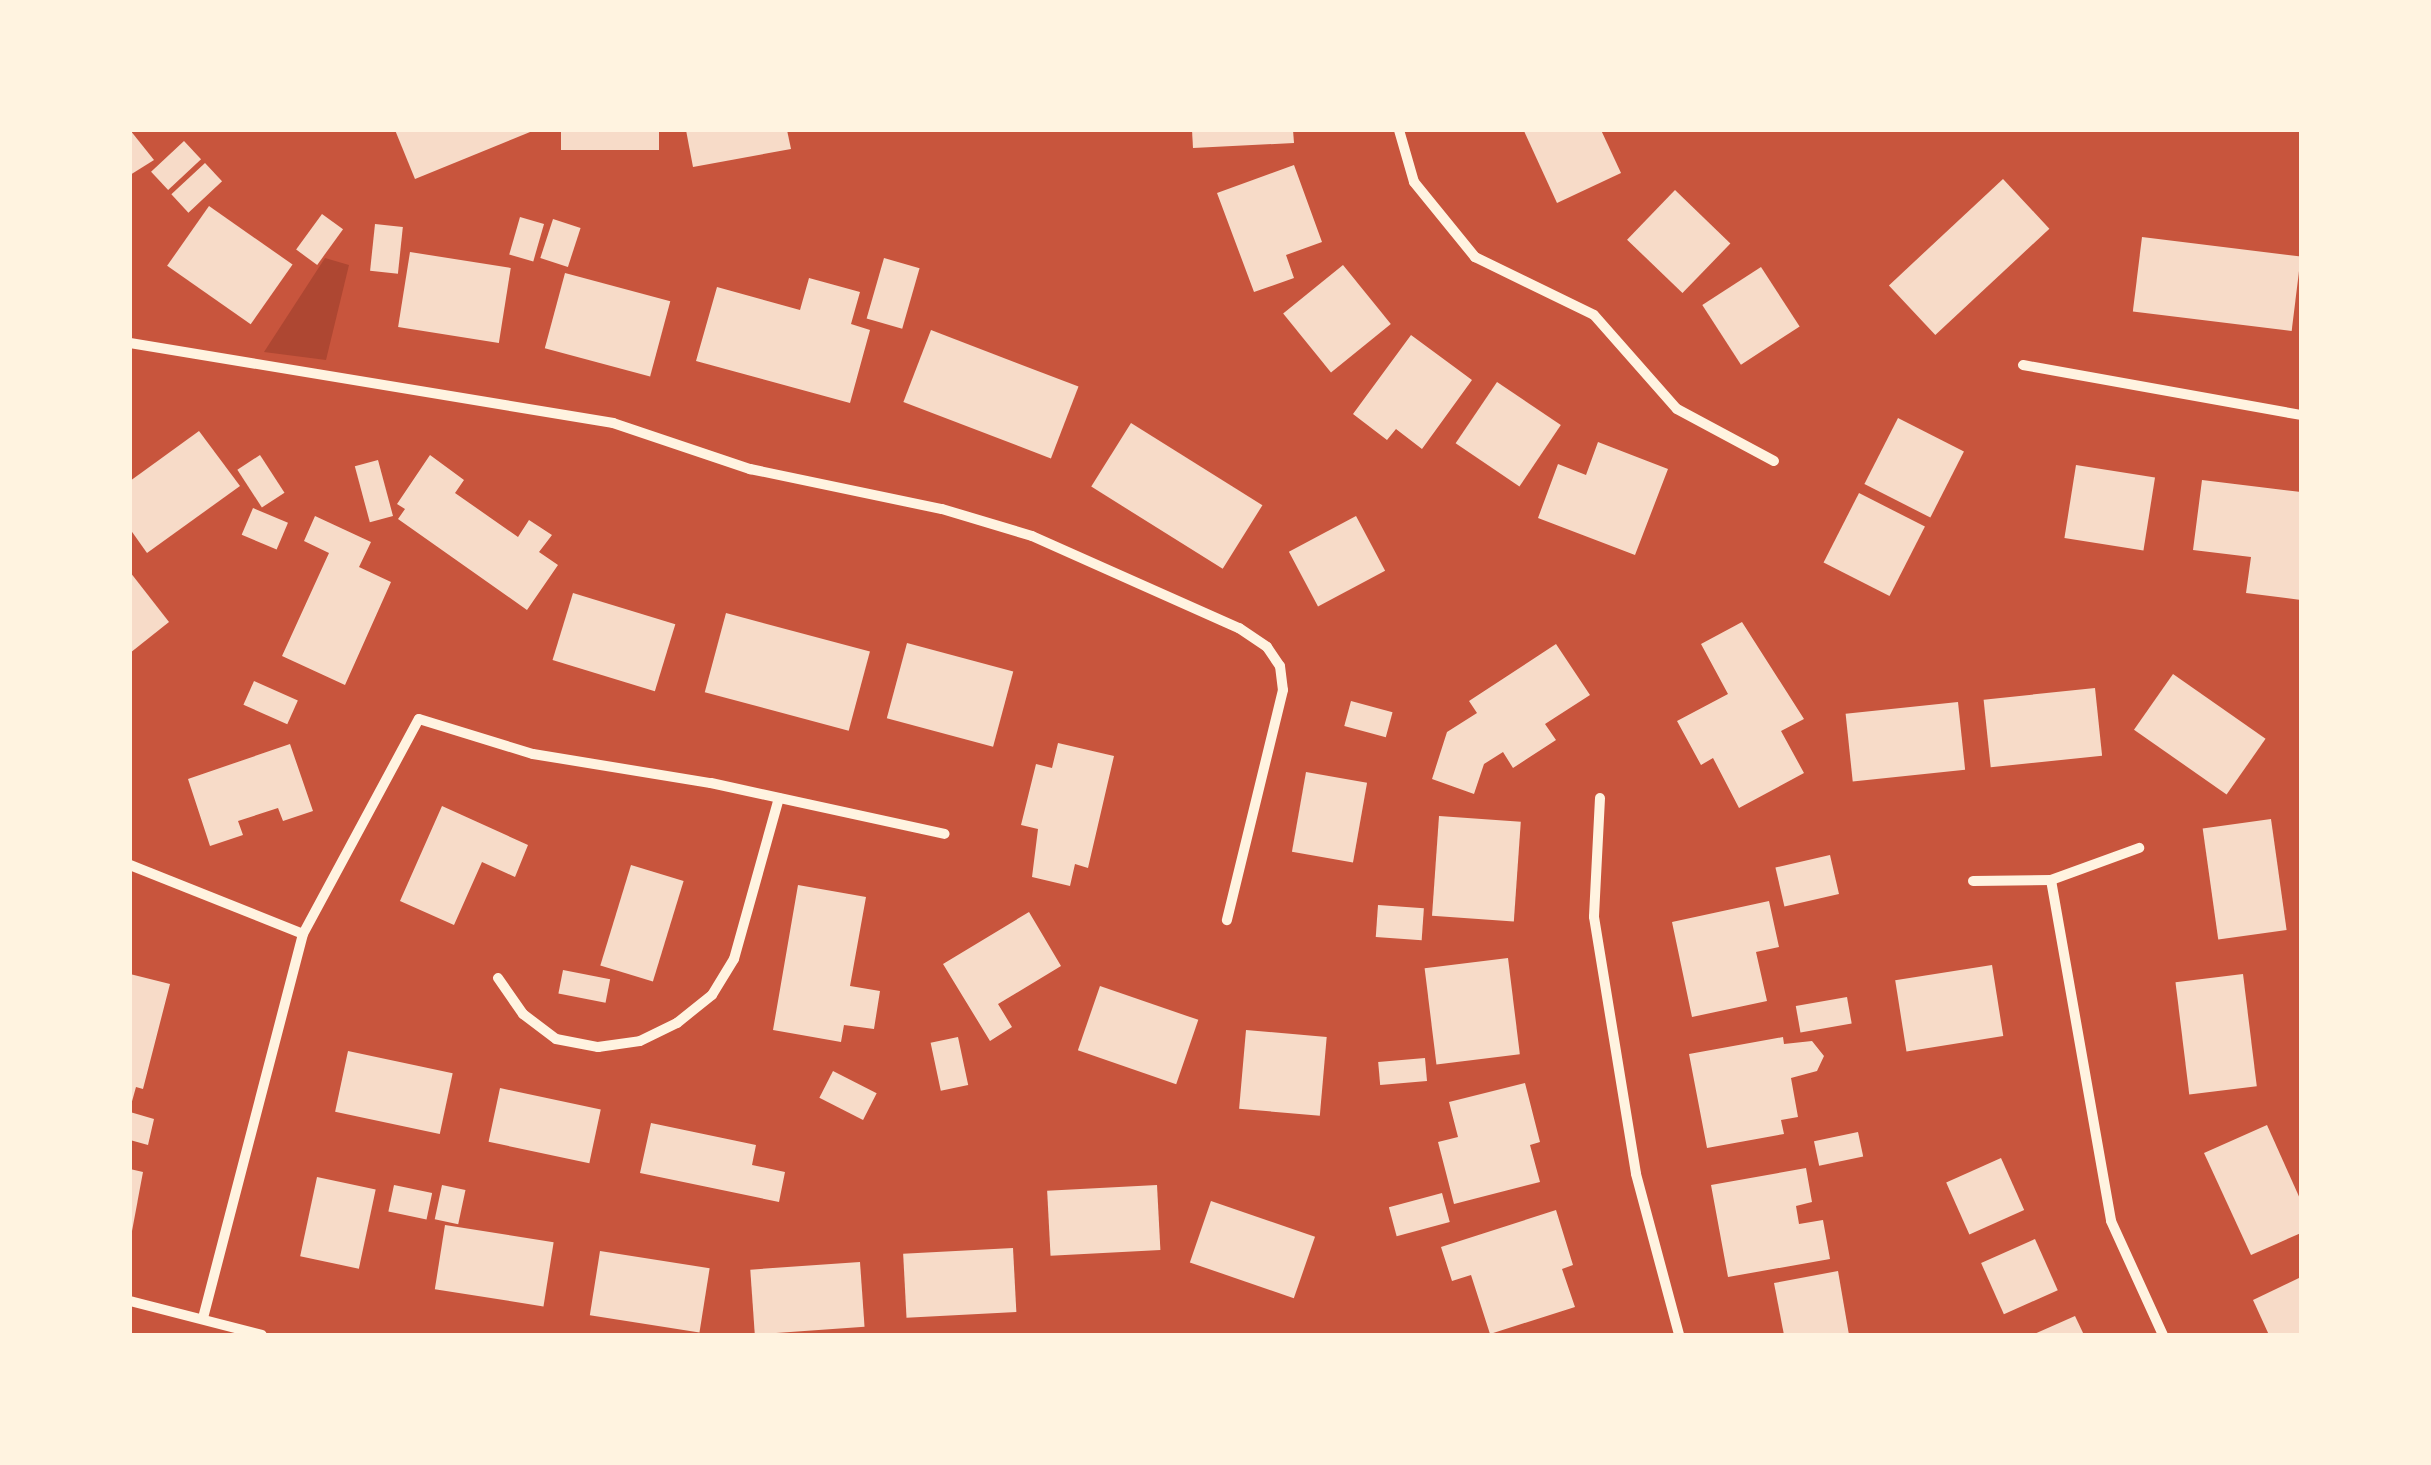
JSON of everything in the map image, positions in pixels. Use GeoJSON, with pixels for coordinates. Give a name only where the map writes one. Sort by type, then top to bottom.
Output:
{"type":"FeatureCollection","features":[{"type":"Feature","properties":{"kind":"street"},"geometry":{"type":"LineString","coordinates":[[1399,130],[1414,182],[1475,257],[1594,315],[1677,408],[1774,461]]}},
{"type":"Feature","properties":{"kind":"street"},"geometry":{"type":"LineString","coordinates":[[130,343],[613,422],[750,469],[942,509],[1032,536],[1239,628],[1266,647],[1280,666],[1283,690],[1227,920]]}},
{"type":"Feature","properties":{"kind":"street"},"geometry":{"type":"LineString","coordinates":[[2023,365],[2301,414]]}},
{"type":"Feature","properties":{"kind":"street"},"geometry":{"type":"LineString","coordinates":[[203,1318],[303,934],[419,720],[533,754],[779,798],[944,834]]}},
{"type":"Feature","properties":{"kind":"street"},"geometry":{"type":"LineString","coordinates":[[498,978],[523,1014],[556,1039],[598,1047],[640,1041],[677,1023],[712,996],[734,959],[779,798]]}},
{"type":"Feature","properties":{"kind":"street"},"geometry":{"type":"LineString","coordinates":[[1600,798],[1594,917],[1636,1174],[1679,1335]]}},
{"type":"Feature","properties":{"kind":"street"},"geometry":{"type":"LineString","coordinates":[[1973,881],[2051,880],[2139,848]]}},
{"type":"Feature","properties":{"kind":"street"},"geometry":{"type":"LineString","coordinates":[[130,865],[303,934]]}},
{"type":"Feature","properties":{"kind":"street"},"geometry":{"type":"LineString","coordinates":[[2051,880],[2111,1221],[2163,1335]]}},
{"type":"Feature","properties":{"kind":"street"},"geometry":{"type":"LineString","coordinates":[[130,1301],[262,1335]]}},
{"type":"Feature","properties":{"kind":"shaded area"},"geometry":{"type":"Polygon","coordinates":[[[325,258],[349,265],[326,360],[264,352],[325,258]]]}},
{"type":"Feature","properties":{"kind":"building"},"geometry":{"type":"Polygon","coordinates":[[[130,130],[154,160],[130,175],[130,130]]]}},
{"type":"Feature","properties":{"kind":"building"},"geometry":{"type":"Polygon","coordinates":[[[395,130],[535,130],[415,179],[395,130]]]}},
{"type":"Feature","properties":{"kind":"building"},"geometry":{"type":"Polygon","coordinates":[[[561,130],[659,130],[659,150],[561,150],[561,130]]]}},
{"type":"Feature","properties":{"kind":"building"},"geometry":{"type":"Polygon","coordinates":[[[686,130],[787,130],[791,149],[693,167],[686,130]]]}},
{"type":"Feature","properties":{"kind":"building"},"geometry":{"type":"Polygon","coordinates":[[[1192,130],[1293,130],[1294,143],[1193,148],[1192,130]]]}},
{"type":"Feature","properties":{"kind":"building"},"geometry":{"type":"Polygon","coordinates":[[[1601,130],[1621,173],[1557,203],[1524,131],[1601,130]]]}},
{"type":"Feature","properties":{"kind":"building"},"geometry":{"type":"Polygon","coordinates":[[[184,141],[201,159],[168,190],[151,172],[184,141]]]}},
{"type":"Feature","properties":{"kind":"building"},"geometry":{"type":"Polygon","coordinates":[[[205,163],[222,181],[188,213],[171,194],[205,163]]]}},
{"type":"Feature","properties":{"kind":"building"},"geometry":{"type":"Polygon","coordinates":[[[1294,165],[1322,242],[1286,255],[1294,278],[1254,292],[1217,193],[1294,165]]]}},
{"type":"Feature","properties":{"kind":"building"},"geometry":{"type":"Polygon","coordinates":[[[2003,179],[2049,229],[1935,335],[1889,285],[2003,179]]]}},
{"type":"Feature","properties":{"kind":"building"},"geometry":{"type":"Polygon","coordinates":[[[1675,190],[1730,243],[1682,293],[1627,240],[1675,190]]]}},
{"type":"Feature","properties":{"kind":"building"},"geometry":{"type":"Polygon","coordinates":[[[209,206],[293,265],[251,324],[167,266],[209,206]]]}},
{"type":"Feature","properties":{"kind":"building"},"geometry":{"type":"Polygon","coordinates":[[[322,214],[343,229],[317,265],[296,250],[322,214]]]}},
{"type":"Feature","properties":{"kind":"building"},"geometry":{"type":"Polygon","coordinates":[[[520,217],[544,224],[533,261],[509,254],[520,217]]]}},
{"type":"Feature","properties":{"kind":"building"},"geometry":{"type":"Polygon","coordinates":[[[553,219],[581,228],[568,267],[540,258],[553,219]]]}},
{"type":"Feature","properties":{"kind":"building"},"geometry":{"type":"Polygon","coordinates":[[[375,224],[403,227],[398,274],[370,271],[375,224]]]}},
{"type":"Feature","properties":{"kind":"building"},"geometry":{"type":"Polygon","coordinates":[[[2142,237],[2301,256],[2292,331],[2133,311],[2142,237]]]}},
{"type":"Feature","properties":{"kind":"building"},"geometry":{"type":"Polygon","coordinates":[[[410,252],[511,268],[499,343],[398,327],[410,252]]]}},
{"type":"Feature","properties":{"kind":"building"},"geometry":{"type":"Polygon","coordinates":[[[884,258],[920,268],[902,329],[867,319],[884,258]]]}},
{"type":"Feature","properties":{"kind":"building"},"geometry":{"type":"Polygon","coordinates":[[[1343,265],[1391,324],[1331,373],[1283,313],[1343,265]]]}},
{"type":"Feature","properties":{"kind":"building"},"geometry":{"type":"Polygon","coordinates":[[[1761,267],[1800,327],[1741,365],[1702,305],[1761,267]]]}},
{"type":"Feature","properties":{"kind":"building"},"geometry":{"type":"Polygon","coordinates":[[[565,273],[670,301],[650,377],[545,348],[565,273]]]}},
{"type":"Feature","properties":{"kind":"building"},"geometry":{"type":"Polygon","coordinates":[[[809,278],[860,292],[851,324],[870,330],[850,403],[696,361],[717,287],[800,310],[809,278]]]}},
{"type":"Feature","properties":{"kind":"building"},"geometry":{"type":"Polygon","coordinates":[[[931,330],[1079,387],[1051,459],[903,402],[931,330]]]}},
{"type":"Feature","properties":{"kind":"building"},"geometry":{"type":"Polygon","coordinates":[[[1411,335],[1472,380],[1422,449],[1396,429],[1387,440],[1353,414],[1411,335]]]}},
{"type":"Feature","properties":{"kind":"building"},"geometry":{"type":"Polygon","coordinates":[[[1497,382],[1561,425],[1519,486],[1456,443],[1497,382]]]}},
{"type":"Feature","properties":{"kind":"building"},"geometry":{"type":"Polygon","coordinates":[[[1898,418],[1964,452],[1930,518],[1864,484],[1898,418]]]}},
{"type":"Feature","properties":{"kind":"building"},"geometry":{"type":"Polygon","coordinates":[[[1131,423],[1262,505],[1223,569],[1091,487],[1131,423]]]}},
{"type":"Feature","properties":{"kind":"building"},"geometry":{"type":"Polygon","coordinates":[[[199,431],[240,486],[147,553],[130,529],[130,481],[199,431]]]}},
{"type":"Feature","properties":{"kind":"building"},"geometry":{"type":"Polygon","coordinates":[[[1598,442],[1668,469],[1635,555],[1538,518],[1558,464],[1586,475],[1598,442]]]}},
{"type":"Feature","properties":{"kind":"building"},"geometry":{"type":"Polygon","coordinates":[[[260,455],[285,493],[262,507],[237,470],[260,455]]]}},
{"type":"Feature","properties":{"kind":"building"},"geometry":{"type":"Polygon","coordinates":[[[430,455],[464,480],[455,493],[518,537],[529,520],[552,535],[539,552],[558,565],[527,610],[398,519],[405,509],[397,504],[430,455]]]}},
{"type":"Feature","properties":{"kind":"building"},"geometry":{"type":"Polygon","coordinates":[[[378,460],[393,516],[370,522],[355,466],[378,460]]]}},
{"type":"Feature","properties":{"kind":"building"},"geometry":{"type":"Polygon","coordinates":[[[2076,465],[2155,478],[2143,551],[2064,538],[2076,465]]]}},
{"type":"Feature","properties":{"kind":"building"},"geometry":{"type":"Polygon","coordinates":[[[2202,480],[2301,492],[2301,600],[2246,593],[2251,557],[2193,550],[2202,480]]]}},
{"type":"Feature","properties":{"kind":"building"},"geometry":{"type":"Polygon","coordinates":[[[1859,493],[1925,527],[1890,596],[1824,562],[1859,493]]]}},
{"type":"Feature","properties":{"kind":"building"},"geometry":{"type":"Polygon","coordinates":[[[253,508],[288,523],[277,550],[242,535],[253,508]]]}},
{"type":"Feature","properties":{"kind":"building"},"geometry":{"type":"Polygon","coordinates":[[[315,516],[371,542],[359,567],[391,582],[345,685],[282,656],[329,553],[304,541],[315,516]]]}},
{"type":"Feature","properties":{"kind":"building"},"geometry":{"type":"Polygon","coordinates":[[[1356,516],[1385,571],[1318,606],[1289,552],[1356,516]]]}},
{"type":"Feature","properties":{"kind":"building"},"geometry":{"type":"Polygon","coordinates":[[[130,572],[169,622],[130,653],[130,572]]]}},
{"type":"Feature","properties":{"kind":"building"},"geometry":{"type":"Polygon","coordinates":[[[573,593],[675,624],[655,691],[553,660],[573,593]]]}},
{"type":"Feature","properties":{"kind":"building"},"geometry":{"type":"Polygon","coordinates":[[[726,613],[870,652],[849,731],[705,692],[726,613]]]}},
{"type":"Feature","properties":{"kind":"building"},"geometry":{"type":"Polygon","coordinates":[[[1742,622],[1804,719],[1781,731],[1804,773],[1739,808],[1713,758],[1701,765],[1677,721],[1728,694],[1701,644],[1742,622]]]}},
{"type":"Feature","properties":{"kind":"building"},"geometry":{"type":"Polygon","coordinates":[[[907,643],[1013,671],[993,747],[887,718],[907,643]]]}},
{"type":"Feature","properties":{"kind":"building"},"geometry":{"type":"Polygon","coordinates":[[[1556,644],[1590,695],[1545,724],[1556,740],[1513,768],[1503,752],[1484,764],[1474,794],[1432,779],[1447,732],[1477,713],[1469,701],[1556,644]]]}},
{"type":"Feature","properties":{"kind":"building"},"geometry":{"type":"Polygon","coordinates":[[[2173,674],[2266,739],[2227,795],[2134,730],[2173,674]]]}},
{"type":"Feature","properties":{"kind":"building"},"geometry":{"type":"Polygon","coordinates":[[[254,681],[298,701],[287,724],[243,705],[254,681]]]}},
{"type":"Feature","properties":{"kind":"building"},"geometry":{"type":"Polygon","coordinates":[[[2095,688],[2102,756],[1991,767],[1984,700],[2095,688]]]}},
{"type":"Feature","properties":{"kind":"building"},"geometry":{"type":"Polygon","coordinates":[[[1351,701],[1393,712],[1386,737],[1344,726],[1351,701]]]}},
{"type":"Feature","properties":{"kind":"building"},"geometry":{"type":"Polygon","coordinates":[[[1958,702],[1965,770],[1853,781],[1846,714],[1958,702]]]}},
{"type":"Feature","properties":{"kind":"building"},"geometry":{"type":"Polygon","coordinates":[[[1058,743],[1114,756],[1088,868],[1075,864],[1070,886],[1032,877],[1038,829],[1021,825],[1036,764],[1052,768],[1058,743]]]}},
{"type":"Feature","properties":{"kind":"building"},"geometry":{"type":"Polygon","coordinates":[[[290,744],[313,811],[283,821],[278,808],[238,821],[243,835],[210,846],[188,779],[290,744]]]}},
{"type":"Feature","properties":{"kind":"building"},"geometry":{"type":"Polygon","coordinates":[[[1306,772],[1367,783],[1353,863],[1292,852],[1306,772]]]}},
{"type":"Feature","properties":{"kind":"building"},"geometry":{"type":"Polygon","coordinates":[[[442,806],[528,845],[515,877],[482,862],[454,925],[400,901],[442,806]]]}},
{"type":"Feature","properties":{"kind":"building"},"geometry":{"type":"Polygon","coordinates":[[[1439,816],[1521,822],[1514,921],[1432,916],[1439,816]]]}},
{"type":"Feature","properties":{"kind":"building"},"geometry":{"type":"Polygon","coordinates":[[[2271,819],[2287,930],[2218,940],[2203,829],[2271,819]]]}},
{"type":"Feature","properties":{"kind":"building"},"geometry":{"type":"Polygon","coordinates":[[[1830,855],[1839,894],[1784,907],[1775,868],[1830,855]]]}},
{"type":"Feature","properties":{"kind":"building"},"geometry":{"type":"Polygon","coordinates":[[[631,865],[684,881],[653,981],[600,965],[631,865]]]}},
{"type":"Feature","properties":{"kind":"building"},"geometry":{"type":"Polygon","coordinates":[[[798,885],[866,897],[850,986],[880,991],[874,1029],[844,1025],[841,1042],[773,1030],[798,885]]]}},
{"type":"Feature","properties":{"kind":"building"},"geometry":{"type":"Polygon","coordinates":[[[1769,901],[1779,947],[1756,952],[1767,1001],[1692,1017],[1672,922],[1769,901]]]}},
{"type":"Feature","properties":{"kind":"building"},"geometry":{"type":"Polygon","coordinates":[[[1378,905],[1424,908],[1422,940],[1376,937],[1378,905]]]}},
{"type":"Feature","properties":{"kind":"building"},"geometry":{"type":"Polygon","coordinates":[[[1029,912],[1061,966],[998,1004],[1012,1027],[990,1041],[943,964],[1029,912]]]}},
{"type":"Feature","properties":{"kind":"building"},"geometry":{"type":"Polygon","coordinates":[[[1508,958],[1520,1054],[1436,1065],[1425,968],[1508,958]]]}},
{"type":"Feature","properties":{"kind":"building"},"geometry":{"type":"Polygon","coordinates":[[[1992,965],[2003,1036],[1906,1051],[1895,980],[1992,965]]]}},
{"type":"Feature","properties":{"kind":"building"},"geometry":{"type":"Polygon","coordinates":[[[563,970],[610,979],[606,1003],[558,994],[563,970]]]}},
{"type":"Feature","properties":{"kind":"building"},"geometry":{"type":"Polygon","coordinates":[[[130,974],[170,984],[143,1089],[136,1087],[131,1105],[130,974]]]}},
{"type":"Feature","properties":{"kind":"building"},"geometry":{"type":"Polygon","coordinates":[[[2243,974],[2257,1086],[2189,1094],[2176,982],[2243,974]]]}},
{"type":"Feature","properties":{"kind":"building"},"geometry":{"type":"Polygon","coordinates":[[[1100,986],[1198,1020],[1176,1084],[1078,1050],[1100,986]]]}},
{"type":"Feature","properties":{"kind":"building"},"geometry":{"type":"Polygon","coordinates":[[[1847,997],[1852,1024],[1800,1033],[1796,1006],[1847,997]]]}},
{"type":"Feature","properties":{"kind":"building"},"geometry":{"type":"Polygon","coordinates":[[[1246,1030],[1327,1037],[1320,1116],[1239,1109],[1246,1030]]]}},
{"type":"Feature","properties":{"kind":"building"},"geometry":{"type":"Polygon","coordinates":[[[958,1037],[968,1085],[941,1091],[931,1043],[958,1037]]]}},
{"type":"Feature","properties":{"kind":"building"},"geometry":{"type":"Polygon","coordinates":[[[1783,1037],[1784,1044],[1812,1041],[1824,1056],[1817,1071],[1791,1078],[1798,1117],[1781,1120],[1784,1134],[1707,1148],[1689,1054],[1783,1037]]]}},
{"type":"Feature","properties":{"kind":"building"},"geometry":{"type":"Polygon","coordinates":[[[348,1051],[453,1073],[440,1134],[335,1112],[348,1051]]]}},
{"type":"Feature","properties":{"kind":"building"},"geometry":{"type":"Polygon","coordinates":[[[1425,1058],[1427,1081],[1380,1085],[1378,1062],[1425,1058]]]}},
{"type":"Feature","properties":{"kind":"building"},"geometry":{"type":"Polygon","coordinates":[[[833,1071],[877,1093],[863,1120],[819,1098],[833,1071]]]}},
{"type":"Feature","properties":{"kind":"building"},"geometry":{"type":"Polygon","coordinates":[[[1525,1083],[1540,1142],[1530,1145],[1540,1182],[1454,1204],[1438,1142],[1458,1137],[1449,1102],[1525,1083]]]}},
{"type":"Feature","properties":{"kind":"building"},"geometry":{"type":"Polygon","coordinates":[[[500,1088],[601,1109],[589,1163],[489,1142],[500,1088]]]}},
{"type":"Feature","properties":{"kind":"building"},"geometry":{"type":"Polygon","coordinates":[[[130,1112],[154,1119],[148,1145],[130,1140],[130,1112]]]}},
{"type":"Feature","properties":{"kind":"building"},"geometry":{"type":"Polygon","coordinates":[[[651,1123],[756,1145],[752,1165],[785,1172],[779,1202],[640,1173],[651,1123]]]}},
{"type":"Feature","properties":{"kind":"building"},"geometry":{"type":"Polygon","coordinates":[[[2267,1125],[2301,1201],[2301,1233],[2251,1255],[2204,1153],[2267,1125]]]}},
{"type":"Feature","properties":{"kind":"building"},"geometry":{"type":"Polygon","coordinates":[[[1858,1132],[1863,1156],[1819,1166],[1814,1141],[1858,1132]]]}},
{"type":"Feature","properties":{"kind":"building"},"geometry":{"type":"Polygon","coordinates":[[[2001,1158],[2024,1210],[1969,1234],[1946,1182],[2001,1158]]]}},
{"type":"Feature","properties":{"kind":"building"},"geometry":{"type":"Polygon","coordinates":[[[1806,1168],[1812,1202],[1796,1206],[1799,1224],[1823,1220],[1830,1259],[1728,1277],[1711,1185],[1806,1168]]]}},
{"type":"Feature","properties":{"kind":"building"},"geometry":{"type":"Polygon","coordinates":[[[130,1169],[143,1172],[132,1231],[130,1231],[130,1169]]]}},
{"type":"Feature","properties":{"kind":"building"},"geometry":{"type":"Polygon","coordinates":[[[317,1177],[376,1189],[359,1269],[300,1256],[317,1177]]]}},
{"type":"Feature","properties":{"kind":"building"},"geometry":{"type":"Polygon","coordinates":[[[394,1185],[432,1193],[427,1220],[388,1211],[394,1185]]]}},
{"type":"Feature","properties":{"kind":"building"},"geometry":{"type":"Polygon","coordinates":[[[442,1185],[465,1190],[458,1224],[435,1219],[442,1185]]]}},
{"type":"Feature","properties":{"kind":"building"},"geometry":{"type":"Polygon","coordinates":[[[1157,1185],[1160,1250],[1051,1256],[1047,1191],[1157,1185]]]}},
{"type":"Feature","properties":{"kind":"building"},"geometry":{"type":"Polygon","coordinates":[[[1442,1193],[1450,1222],[1397,1236],[1389,1207],[1442,1193]]]}},
{"type":"Feature","properties":{"kind":"building"},"geometry":{"type":"Polygon","coordinates":[[[1211,1201],[1315,1237],[1294,1298],[1190,1262],[1211,1201]]]}},
{"type":"Feature","properties":{"kind":"building"},"geometry":{"type":"Polygon","coordinates":[[[1556,1210],[1573,1265],[1562,1269],[1575,1307],[1490,1334],[1471,1275],[1452,1281],[1441,1247],[1556,1210]]]}},
{"type":"Feature","properties":{"kind":"building"},"geometry":{"type":"Polygon","coordinates":[[[445,1225],[554,1242],[543,1306],[435,1289],[445,1225]]]}},
{"type":"Feature","properties":{"kind":"building"},"geometry":{"type":"Polygon","coordinates":[[[2035,1239],[2058,1290],[2004,1314],[1981,1263],[2035,1239]]]}},
{"type":"Feature","properties":{"kind":"building"},"geometry":{"type":"Polygon","coordinates":[[[1013,1248],[1016,1312],[907,1318],[903,1254],[1013,1248]]]}},
{"type":"Feature","properties":{"kind":"building"},"geometry":{"type":"Polygon","coordinates":[[[600,1251],[710,1268],[699,1333],[590,1315],[600,1251]]]}},
{"type":"Feature","properties":{"kind":"building"},"geometry":{"type":"Polygon","coordinates":[[[860,1262],[865,1327],[755,1335],[750,1270],[860,1262]]]}},
{"type":"Feature","properties":{"kind":"building"},"geometry":{"type":"Polygon","coordinates":[[[1838,1271],[1849,1335],[1784,1335],[1774,1283],[1838,1271]]]}},
{"type":"Feature","properties":{"kind":"building"},"geometry":{"type":"Polygon","coordinates":[[[2301,1277],[2301,1335],[2269,1335],[2253,1300],[2301,1277]]]}},
{"type":"Feature","properties":{"kind":"building"},"geometry":{"type":"Polygon","coordinates":[[[2075,1316],[2084,1335],[2032,1335],[2075,1316]]]}}]}
